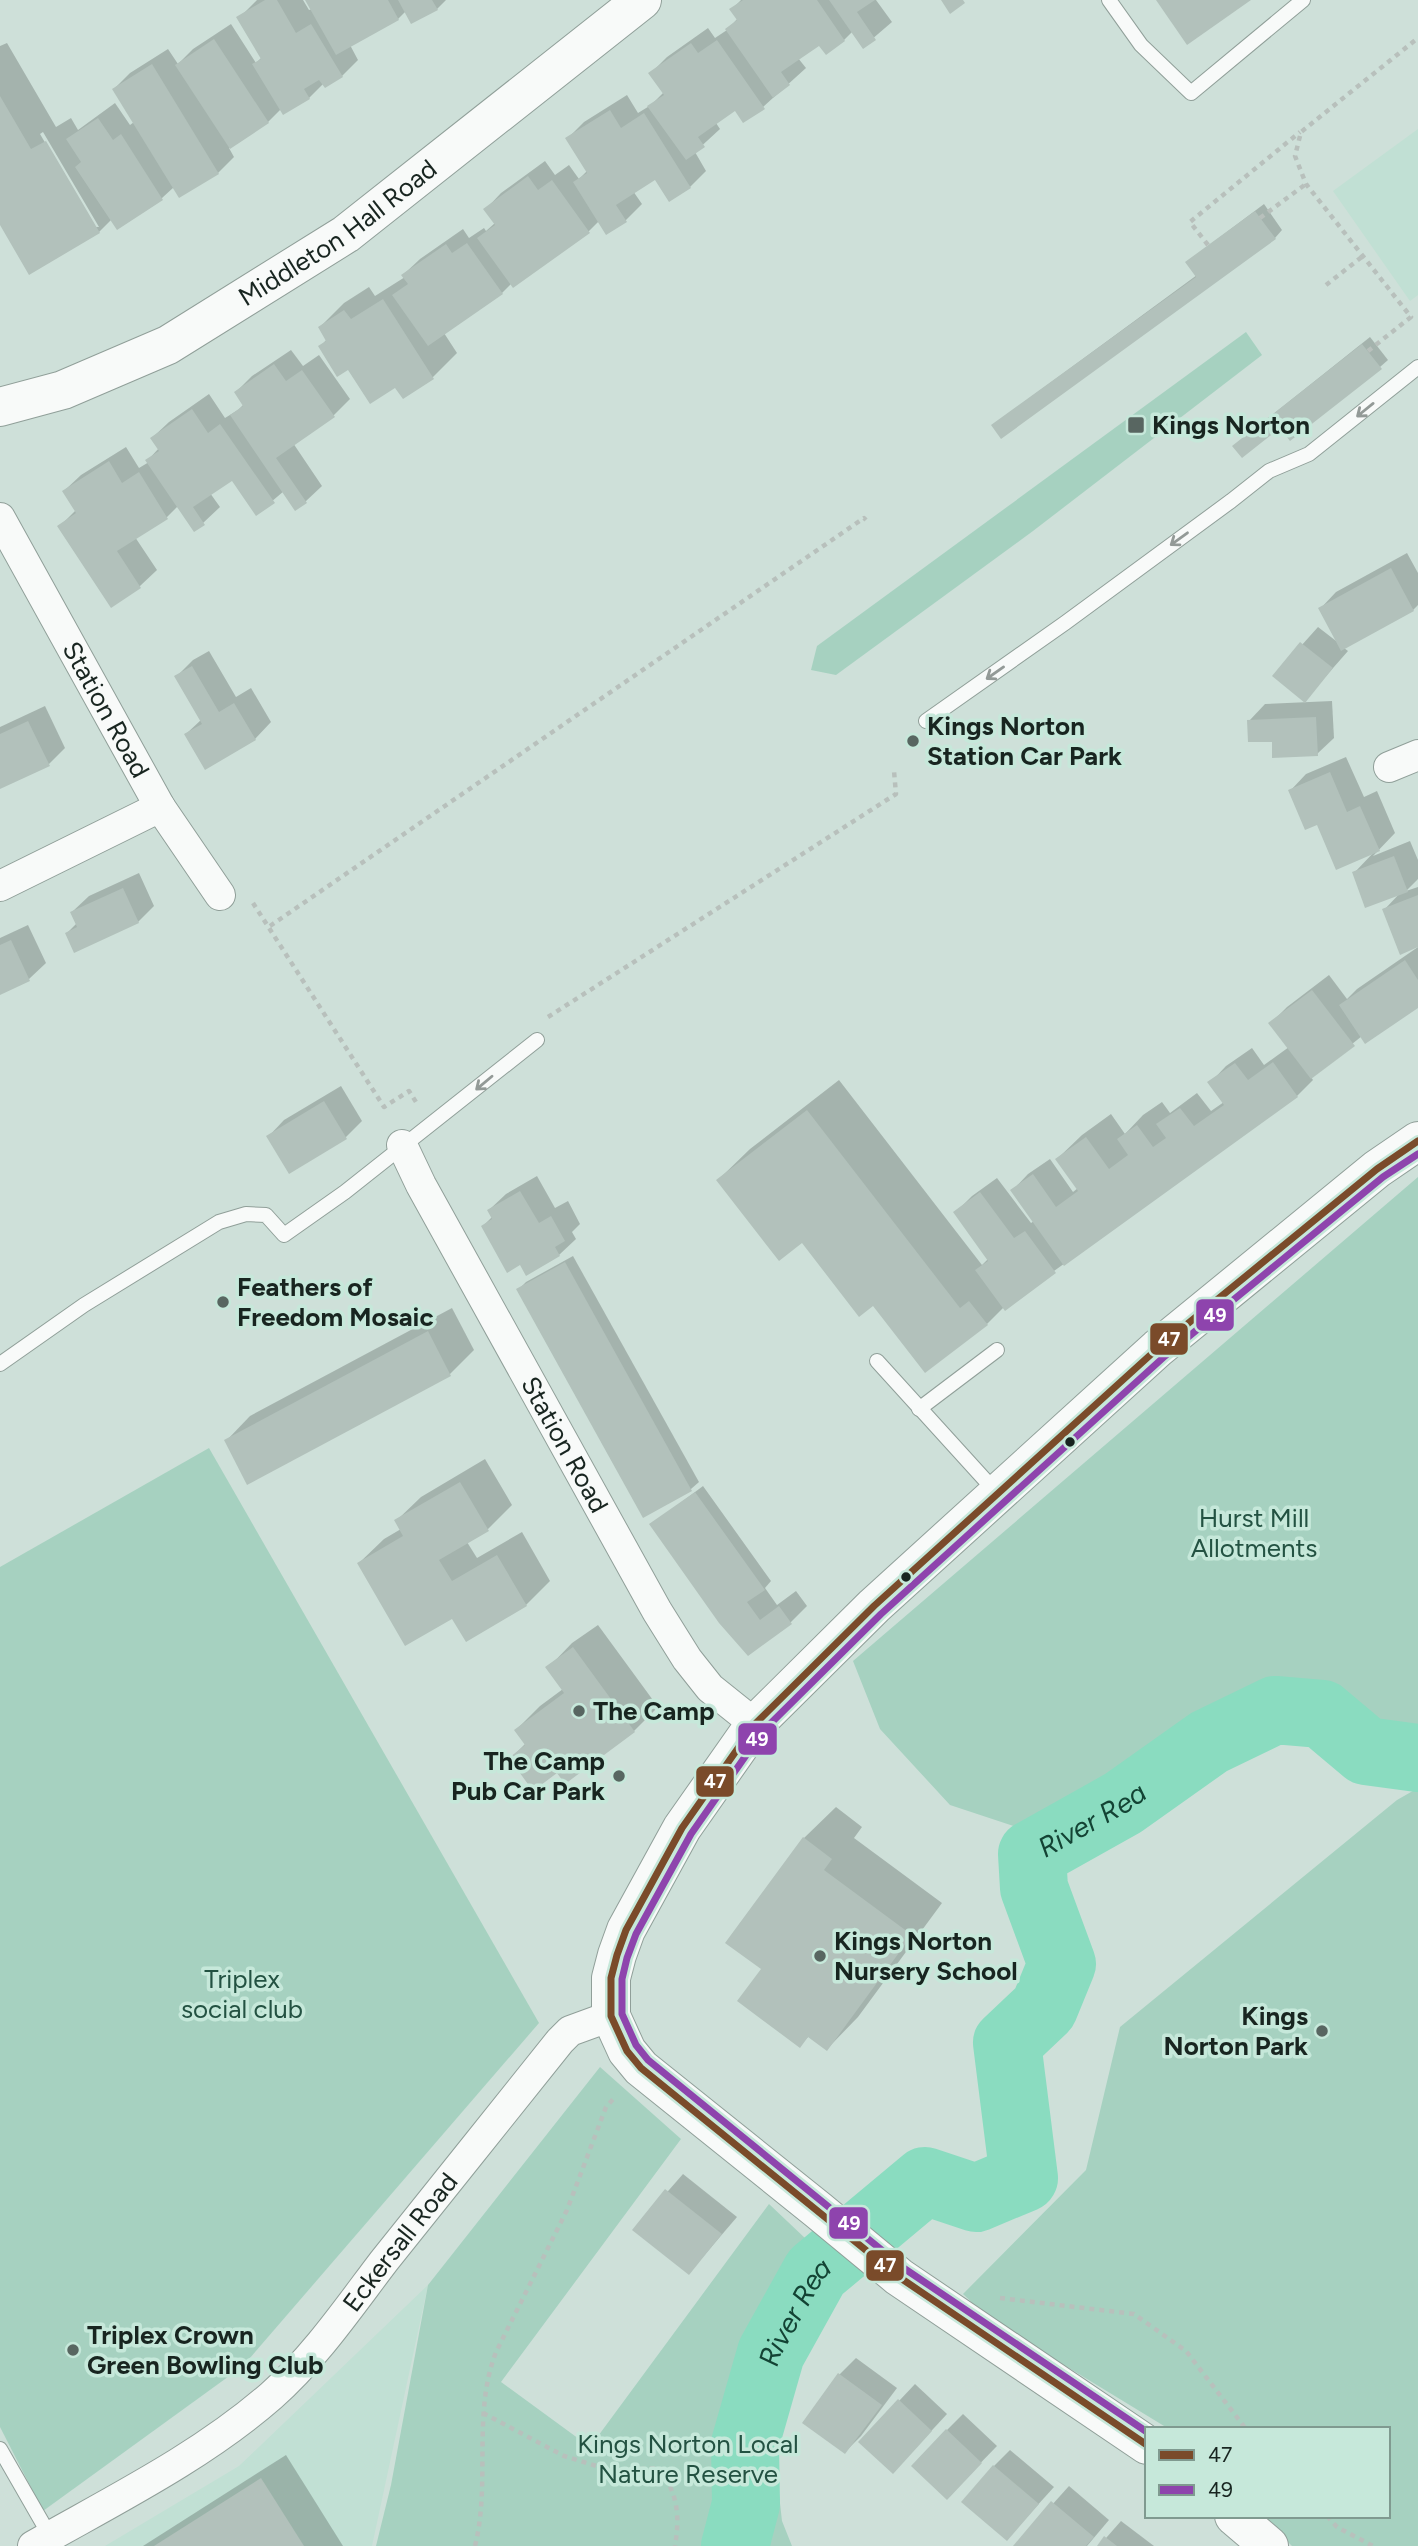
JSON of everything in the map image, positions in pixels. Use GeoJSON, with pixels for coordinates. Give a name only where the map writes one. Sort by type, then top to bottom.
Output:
{"type":"FeatureCollection","features":[{"type":"Feature","properties":{"kind":"street","name":"Middleton Hall Road"},"geometry":{"type":"LineString","coordinates":[[0,407],[64,390],[168,345],[346,234],[642,0]]}},
{"type":"Feature","properties":{"kind":"street","name":"Station Road"},"geometry":{"type":"LineString","coordinates":[[0,518],[160,807],[220,895]]}},
{"type":"Feature","properties":{"kind":"street"},"geometry":{"type":"LineString","coordinates":[[1389,767],[1418,755]]}},
{"type":"Feature","properties":{"kind":"street"},"geometry":{"type":"LineString","coordinates":[[0,886],[160,807]]}},
{"type":"Feature","properties":{"kind":"street"},"geometry":{"type":"LineString","coordinates":[[1145,2444],[899,2277],[640,2068],[627,2051],[611,2016],[611,1978],[626,1930],[682,1828],[755,1724],[864,1616],[1158,1348],[1377,1169],[1418,1142]]}},
{"type":"Feature","properties":{"kind":"street","name":"Station Road"},"geometry":{"type":"LineString","coordinates":[[402,1145],[421,1185],[657,1611],[687,1660],[710,1688],[755,1724]]}},
{"type":"Feature","properties":{"kind":"street","name":"Eckersall Road"},"geometry":{"type":"LineString","coordinates":[[42,2541],[215,2439],[242,2421],[274,2393],[336,2324],[560,2041],[570,2031],[611,2016]]}},
{"type":"Feature","properties":{"kind":"street"},"geometry":{"type":"LineString","coordinates":[[1236,2518],[1269,2546]]}},
{"type":"Feature","properties":{"kind":"lane"},"geometry":{"type":"LineString","coordinates":[[1109,0],[1141,45],[1191,93],[1303,0]]}},
{"type":"Feature","properties":{"kind":"lane"},"geometry":{"type":"LineString","coordinates":[[926,721],[1076,615],[1269,471],[1309,454],[1418,367]]}},
{"type":"Feature","properties":{"kind":"lane"},"geometry":{"type":"LineString","coordinates":[[0,1364],[84,1306],[219,1222],[246,1214],[266,1215],[284,1235],[345,1192],[537,1040]]}},
{"type":"Feature","properties":{"kind":"lane"},"geometry":{"type":"LineString","coordinates":[[919,1409],[997,1350]]}},
{"type":"Feature","properties":{"kind":"lane"},"geometry":{"type":"LineString","coordinates":[[877,1361],[997,1493]]}},
{"type":"Feature","properties":{"kind":"lane"},"geometry":{"type":"LineString","coordinates":[[0,2449],[42,2541]]}},
{"type":"Feature","properties":{"kind":"path"},"geometry":{"type":"LineString","coordinates":[[1208,245],[1190,222],[1418,38]]}},
{"type":"Feature","properties":{"kind":"path"},"geometry":{"type":"LineString","coordinates":[[1301,132],[1295,156],[1307,184],[1410,317],[1368,351]]}},
{"type":"Feature","properties":{"kind":"path"},"geometry":{"type":"LineString","coordinates":[[1260,218],[1307,184]]}},
{"type":"Feature","properties":{"kind":"path"},"geometry":{"type":"LineString","coordinates":[[1326,285],[1363,256]]}},
{"type":"Feature","properties":{"kind":"path"},"geometry":{"type":"LineString","coordinates":[[421,1109],[409,1091],[384,1107],[270,926],[864,518],[866,520]]}},
{"type":"Feature","properties":{"kind":"path"},"geometry":{"type":"LineString","coordinates":[[542,1021],[896,794],[894,771]]}},
{"type":"Feature","properties":{"kind":"path"},"geometry":{"type":"LineString","coordinates":[[475,2546],[481,2513],[483,2413],[488,2372],[567,2210],[606,2106],[640,2068]]}},
{"type":"Feature","properties":{"kind":"path"},"geometry":{"type":"LineString","coordinates":[[996,2298],[1134,2314],[1186,2351],[1244,2427]]}},
{"type":"Feature","properties":{"kind":"path"},"geometry":{"type":"LineString","coordinates":[[483,2413],[564,2456],[613,2471],[658,2468],[669,2481],[680,2519],[675,2546]]}},
{"type":"Feature","properties":{"kind":"path"},"geometry":{"type":"LineString","coordinates":[[1329,2518],[1337,2526],[1373,2546]]}},
{"type":"Feature","properties":{"kind":"shaded area"},"geometry":{"type":"Polygon","coordinates":[[[1418,129],[1418,295],[1410,301],[1333,191],[1418,129]]]}},
{"type":"Feature","properties":{"kind":"shaded area"},"geometry":{"type":"Polygon","coordinates":[[[428,2285],[372,2546],[105,2546],[239,2466],[428,2285]]]}},
{"type":"Feature","properties":{"kind":"green space"},"geometry":{"type":"Polygon","coordinates":[[[1246,332],[1262,355],[1033,531],[836,675],[811,670],[817,646],[1246,332]]]}},
{"type":"Feature","properties":{"kind":"green space","name":"Hurst Mill Allotments"},"geometry":{"type":"Polygon","coordinates":[[[1418,1177],[1418,1729],[1403,1736],[1376,1728],[1331,1701],[1309,1696],[1282,1695],[1240,1709],[1200,1731],[1112,1792],[1078,1824],[1032,1832],[950,1805],[880,1729],[853,1661],[1418,1177]]]}},
{"type":"Feature","properties":{"kind":"green space","name":"Triplex social club"},"geometry":{"type":"Polygon","coordinates":[[[209,1448],[539,2023],[243,2366],[43,2511],[0,2427],[0,1567],[209,1448]]]}},
{"type":"Feature","properties":{"kind":"green space","name":"Kings Norton Park"},"geometry":{"type":"Polygon","coordinates":[[[1418,1788],[1418,2546],[1292,2546],[1264,2518],[1390,2518],[1390,2427],[1166,2427],[990,2320],[963,2294],[1086,2170],[1120,2027],[1397,1800],[1418,1788]]]}},
{"type":"Feature","properties":{"kind":"green space","name":"Kings Norton Local Nature Reserve"},"geometry":{"type":"Polygon","coordinates":[[[600,2067],[681,2139],[501,2382],[590,2447],[769,2204],[844,2275],[771,2423],[782,2521],[792,2546],[376,2546],[391,2485],[428,2285],[600,2067]]]}},
{"type":"Feature","properties":{"kind":"building"},"geometry":{"type":"Polygon","coordinates":[[[265,0],[277,0],[296,33],[311,24],[343,77],[325,88],[319,80],[304,89],[310,99],[283,115],[252,64],[261,59],[236,17],[265,0]]]}},
{"type":"Feature","properties":{"kind":"building"},"geometry":{"type":"Polygon","coordinates":[[[305,0],[388,0],[399,20],[336,55],[305,0]]]}},
{"type":"Feature","properties":{"kind":"building"},"geometry":{"type":"Polygon","coordinates":[[[398,0],[432,0],[438,10],[411,24],[398,0]]]}},
{"type":"Feature","properties":{"kind":"building"},"geometry":{"type":"Polygon","coordinates":[[[743,0],[817,0],[845,41],[826,55],[819,46],[781,72],[790,85],[773,98],[725,29],[737,20],[729,9],[743,0]]]}},
{"type":"Feature","properties":{"kind":"building"},"geometry":{"type":"Polygon","coordinates":[[[829,0],[875,0],[857,12],[876,40],[863,49],[829,0]]]}},
{"type":"Feature","properties":{"kind":"building"},"geometry":{"type":"Polygon","coordinates":[[[941,0],[963,0],[965,3],[950,14],[941,0]]]}},
{"type":"Feature","properties":{"kind":"building"},"geometry":{"type":"Polygon","coordinates":[[[1156,0],[1251,0],[1187,45],[1156,0]]]}},
{"type":"Feature","properties":{"kind":"building"},"geometry":{"type":"Polygon","coordinates":[[[214,39],[269,123],[230,149],[175,65],[214,39]]]}},
{"type":"Feature","properties":{"kind":"building"},"geometry":{"type":"Polygon","coordinates":[[[717,40],[765,109],[743,123],[735,111],[698,137],[705,147],[686,160],[647,106],[664,95],[648,73],[691,43],[698,53],[717,40]]]}},
{"type":"Feature","properties":{"kind":"building"},"geometry":{"type":"Polygon","coordinates":[[[152,64],[219,174],[179,198],[112,89],[152,64]]]}},
{"type":"Feature","properties":{"kind":"building"},"geometry":{"type":"Polygon","coordinates":[[[0,96],[31,149],[46,141],[100,233],[29,275],[0,225],[0,96]]]}},
{"type":"Feature","properties":{"kind":"building"},"geometry":{"type":"Polygon","coordinates":[[[610,110],[621,128],[644,113],[691,188],[669,202],[655,180],[616,205],[627,222],[606,235],[573,182],[587,173],[565,138],[610,110]]]}},
{"type":"Feature","properties":{"kind":"building"},"geometry":{"type":"Polygon","coordinates":[[[98,118],[113,140],[121,134],[163,200],[117,230],[75,167],[81,162],[66,139],[98,118]]]}},
{"type":"Feature","properties":{"kind":"building"},"geometry":{"type":"Polygon","coordinates":[[[528,176],[538,190],[552,180],[590,233],[513,288],[477,238],[495,225],[483,209],[528,176]]]}},
{"type":"Feature","properties":{"kind":"building"},"geometry":{"type":"Polygon","coordinates":[[[1255,211],[1276,239],[1001,439],[991,425],[1196,277],[1185,262],[1255,211]]]}},
{"type":"Feature","properties":{"kind":"building"},"geometry":{"type":"Polygon","coordinates":[[[467,243],[503,294],[428,346],[392,295],[408,284],[401,275],[446,244],[452,253],[467,243]]]}},
{"type":"Feature","properties":{"kind":"building"},"geometry":{"type":"Polygon","coordinates":[[[383,299],[434,379],[403,399],[395,388],[370,404],[348,370],[337,377],[318,346],[326,341],[318,327],[344,310],[351,319],[383,299]]]}},
{"type":"Feature","properties":{"kind":"building"},"geometry":{"type":"Polygon","coordinates":[[[1362,344],[1382,369],[1290,441],[1280,428],[1242,458],[1232,446],[1362,344]]]}},
{"type":"Feature","properties":{"kind":"building"},"geometry":{"type":"Polygon","coordinates":[[[274,364],[286,381],[302,370],[335,417],[276,458],[307,503],[295,511],[230,415],[243,406],[234,392],[274,364]]]}},
{"type":"Feature","properties":{"kind":"building"},"geometry":{"type":"Polygon","coordinates":[[[192,409],[208,433],[220,424],[275,503],[256,516],[232,481],[193,507],[205,525],[194,532],[145,460],[159,451],[150,438],[192,409]]]}},
{"type":"Feature","properties":{"kind":"building"},"geometry":{"type":"Polygon","coordinates":[[[109,461],[122,483],[139,472],[168,519],[117,551],[141,588],[111,608],[57,526],[76,513],[62,491],[109,461]]]}},
{"type":"Feature","properties":{"kind":"building"},"geometry":{"type":"Polygon","coordinates":[[[1391,568],[1414,611],[1341,651],[1318,608],[1391,568]]]}},
{"type":"Feature","properties":{"kind":"building"},"geometry":{"type":"Polygon","coordinates":[[[1300,642],[1333,668],[1305,703],[1272,676],[1300,642]]]}},
{"type":"Feature","properties":{"kind":"building"},"geometry":{"type":"Polygon","coordinates":[[[192,666],[219,712],[234,703],[256,740],[205,770],[184,734],[202,724],[174,676],[192,666]]]}},
{"type":"Feature","properties":{"kind":"building"},"geometry":{"type":"Polygon","coordinates":[[[1316,717],[1318,756],[1272,758],[1272,742],[1248,742],[1247,720],[1316,717]]]}},
{"type":"Feature","properties":{"kind":"building"},"geometry":{"type":"Polygon","coordinates":[[[28,721],[50,766],[0,789],[0,734],[28,721]]]}},
{"type":"Feature","properties":{"kind":"building"},"geometry":{"type":"Polygon","coordinates":[[[1330,772],[1347,812],[1360,806],[1380,851],[1336,870],[1317,825],[1305,830],[1288,790],[1330,772]]]}},
{"type":"Feature","properties":{"kind":"building"},"geometry":{"type":"Polygon","coordinates":[[[1394,856],[1408,892],[1365,908],[1352,872],[1394,856]]]}},
{"type":"Feature","properties":{"kind":"building"},"geometry":{"type":"Polygon","coordinates":[[[123,888],[139,923],[74,953],[65,933],[77,927],[70,912],[123,888]]]}},
{"type":"Feature","properties":{"kind":"building"},"geometry":{"type":"Polygon","coordinates":[[[1418,895],[1418,947],[1400,955],[1382,909],[1418,895]]]}},
{"type":"Feature","properties":{"kind":"building"},"geometry":{"type":"Polygon","coordinates":[[[11,940],[30,981],[0,995],[0,945],[11,940]]]}},
{"type":"Feature","properties":{"kind":"building"},"geometry":{"type":"Polygon","coordinates":[[[1405,960],[1418,980],[1418,1008],[1365,1044],[1339,1005],[1405,960]]]}},
{"type":"Feature","properties":{"kind":"building"},"geometry":{"type":"Polygon","coordinates":[[[1312,990],[1355,1046],[1311,1079],[1268,1023],[1312,990]]]}},
{"type":"Feature","properties":{"kind":"building"},"geometry":{"type":"Polygon","coordinates":[[[1273,1062],[1298,1097],[1064,1266],[1010,1190],[1033,1174],[1056,1207],[1078,1191],[1055,1159],[1086,1137],[1109,1169],[1128,1155],[1117,1139],[1137,1125],[1153,1147],[1166,1138],[1156,1124],[1180,1108],[1194,1126],[1224,1105],[1207,1082],[1235,1063],[1248,1080],[1273,1062]]]}},
{"type":"Feature","properties":{"kind":"building"},"geometry":{"type":"Polygon","coordinates":[[[324,1101],[347,1139],[289,1174],[266,1136],[324,1101]]]}},
{"type":"Feature","properties":{"kind":"building"},"geometry":{"type":"Polygon","coordinates":[[[807,1110],[960,1308],[969,1301],[988,1325],[925,1373],[873,1306],[859,1317],[802,1243],[779,1261],[716,1180],[807,1110]]]}},
{"type":"Feature","properties":{"kind":"building"},"geometry":{"type":"Polygon","coordinates":[[[520,1191],[539,1223],[551,1216],[565,1241],[555,1247],[560,1256],[526,1276],[520,1265],[507,1273],[481,1226],[492,1219],[487,1210],[520,1191]]]}},
{"type":"Feature","properties":{"kind":"building"},"geometry":{"type":"Polygon","coordinates":[[[980,1192],[1014,1238],[1025,1231],[1056,1273],[1005,1311],[975,1270],[988,1261],[953,1212],[980,1192]]]}},
{"type":"Feature","properties":{"kind":"building"},"geometry":{"type":"Polygon","coordinates":[[[565,1262],[692,1491],[643,1518],[516,1289],[565,1262]]]}},
{"type":"Feature","properties":{"kind":"building"},"geometry":{"type":"Polygon","coordinates":[[[428,1331],[451,1376],[247,1485],[224,1440],[428,1331]]]}},
{"type":"Feature","properties":{"kind":"building"},"geometry":{"type":"Polygon","coordinates":[[[460,1482],[489,1531],[439,1560],[452,1581],[497,1555],[527,1606],[466,1642],[452,1619],[405,1646],[357,1563],[403,1536],[394,1520],[460,1482]]]}},
{"type":"Feature","properties":{"kind":"building"},"geometry":{"type":"Polygon","coordinates":[[[695,1492],[765,1590],[747,1602],[760,1620],[779,1606],[792,1624],[748,1656],[719,1623],[649,1524],[695,1492]]]}},
{"type":"Feature","properties":{"kind":"building","name":"The Camp"},"geometry":{"type":"Polygon","coordinates":[[[573,1647],[635,1732],[565,1784],[557,1773],[533,1791],[509,1758],[525,1745],[514,1730],[564,1693],[545,1667],[573,1647]]]}},
{"type":"Feature","properties":{"kind":"building","name":"Kings Norton Nursery School"},"geometry":{"type":"Polygon","coordinates":[[[803,1837],[832,1859],[824,1870],[912,1935],[827,2051],[808,2037],[800,2048],[737,2001],[761,1969],[725,1943],[803,1837]]]}},
{"type":"Feature","properties":{"kind":"building"},"geometry":{"type":"Polygon","coordinates":[[[665,2189],[722,2234],[689,2275],[632,2230],[665,2189]]]}},
{"type":"Feature","properties":{"kind":"building"},"geometry":{"type":"Polygon","coordinates":[[[838,2373],[882,2405],[845,2454],[802,2423],[838,2373]]]}},
{"type":"Feature","properties":{"kind":"building"},"geometry":{"type":"Polygon","coordinates":[[[898,2399],[932,2431],[893,2474],[858,2442],[898,2399]]]}},
{"type":"Feature","properties":{"kind":"building"},"geometry":{"type":"Polygon","coordinates":[[[946,2429],[982,2463],[947,2500],[911,2466],[946,2429]]]}},
{"type":"Feature","properties":{"kind":"building"},"geometry":{"type":"Polygon","coordinates":[[[993,2465],[1039,2504],[1007,2541],[961,2502],[993,2465]]]}},
{"type":"Feature","properties":{"kind":"building"},"geometry":{"type":"Polygon","coordinates":[[[261,2478],[304,2546],[154,2546],[261,2478]]]}},
{"type":"Feature","properties":{"kind":"building"},"geometry":{"type":"Polygon","coordinates":[[[1051,2501],[1094,2537],[1086,2546],[1013,2546],[1051,2501]]]}},
{"type":"Feature","properties":{"kind":"building"},"geometry":{"type":"Polygon","coordinates":[[[1104,2536],[1117,2546],[1097,2546],[1104,2536]]]}},
{"type":"Feature","properties":{"kind":"waterway","name":"River Rea"},"geometry":{"type":"LineString","coordinates":[[735,2546],[746,2504],[745,2444],[771,2353],[816,2272],[925,2181],[976,2198],[1024,2178],[1007,2043],[1044,2008],[1062,1964],[1034,1888],[1032,1854],[1123,1803],[1209,1742],[1275,1710],[1322,1714],[1366,1751],[1418,1758]]}},
{"type":"Feature","properties":{"kind":"transit line","name":"47"},"geometry":{"type":"LineString","coordinates":[[1145,2444],[899,2277],[641,2068],[627,2051],[611,2016],[611,1978],[626,1930],[682,1828],[755,1724],[874,1606],[1158,1348],[1377,1169],[1418,1141]]}},
{"type":"Feature","properties":{"kind":"transit line","name":"49"},"geometry":{"type":"LineString","coordinates":[[1145,2431],[905,2269],[648,2060],[636,2045],[622,2014],[622,1979],[636,1934],[691,1834],[763,1731],[881,1614],[1165,1356],[1383,1177],[1418,1154]]}},
{"type":"Feature","properties":{"kind":"place","name":"Kings Norton"},"geometry":{"type":"Point","coordinates":[1136,425]}},
{"type":"Feature","properties":{"kind":"place","name":"Kings Norton Station Car Park"},"geometry":{"type":"Point","coordinates":[913,741]}},
{"type":"Feature","properties":{"kind":"place","name":"Feathers of Freedom Mosaic"},"geometry":{"type":"Point","coordinates":[223,1302]}},
{"type":"Feature","properties":{"kind":"place","name":"The Camp"},"geometry":{"type":"Point","coordinates":[579,1711]}},
{"type":"Feature","properties":{"kind":"place","name":"The Camp Pub Car Park"},"geometry":{"type":"Point","coordinates":[619,1776]}},
{"type":"Feature","properties":{"kind":"place","name":"Kings Norton Nursery School"},"geometry":{"type":"Point","coordinates":[820,1956]}},
{"type":"Feature","properties":{"kind":"place","name":"Kings Norton Park"},"geometry":{"type":"Point","coordinates":[1322,2031]}},
{"type":"Feature","properties":{"kind":"place","name":"Triplex Crown Green Bowling Club"},"geometry":{"type":"Point","coordinates":[73,2350]}}]}
